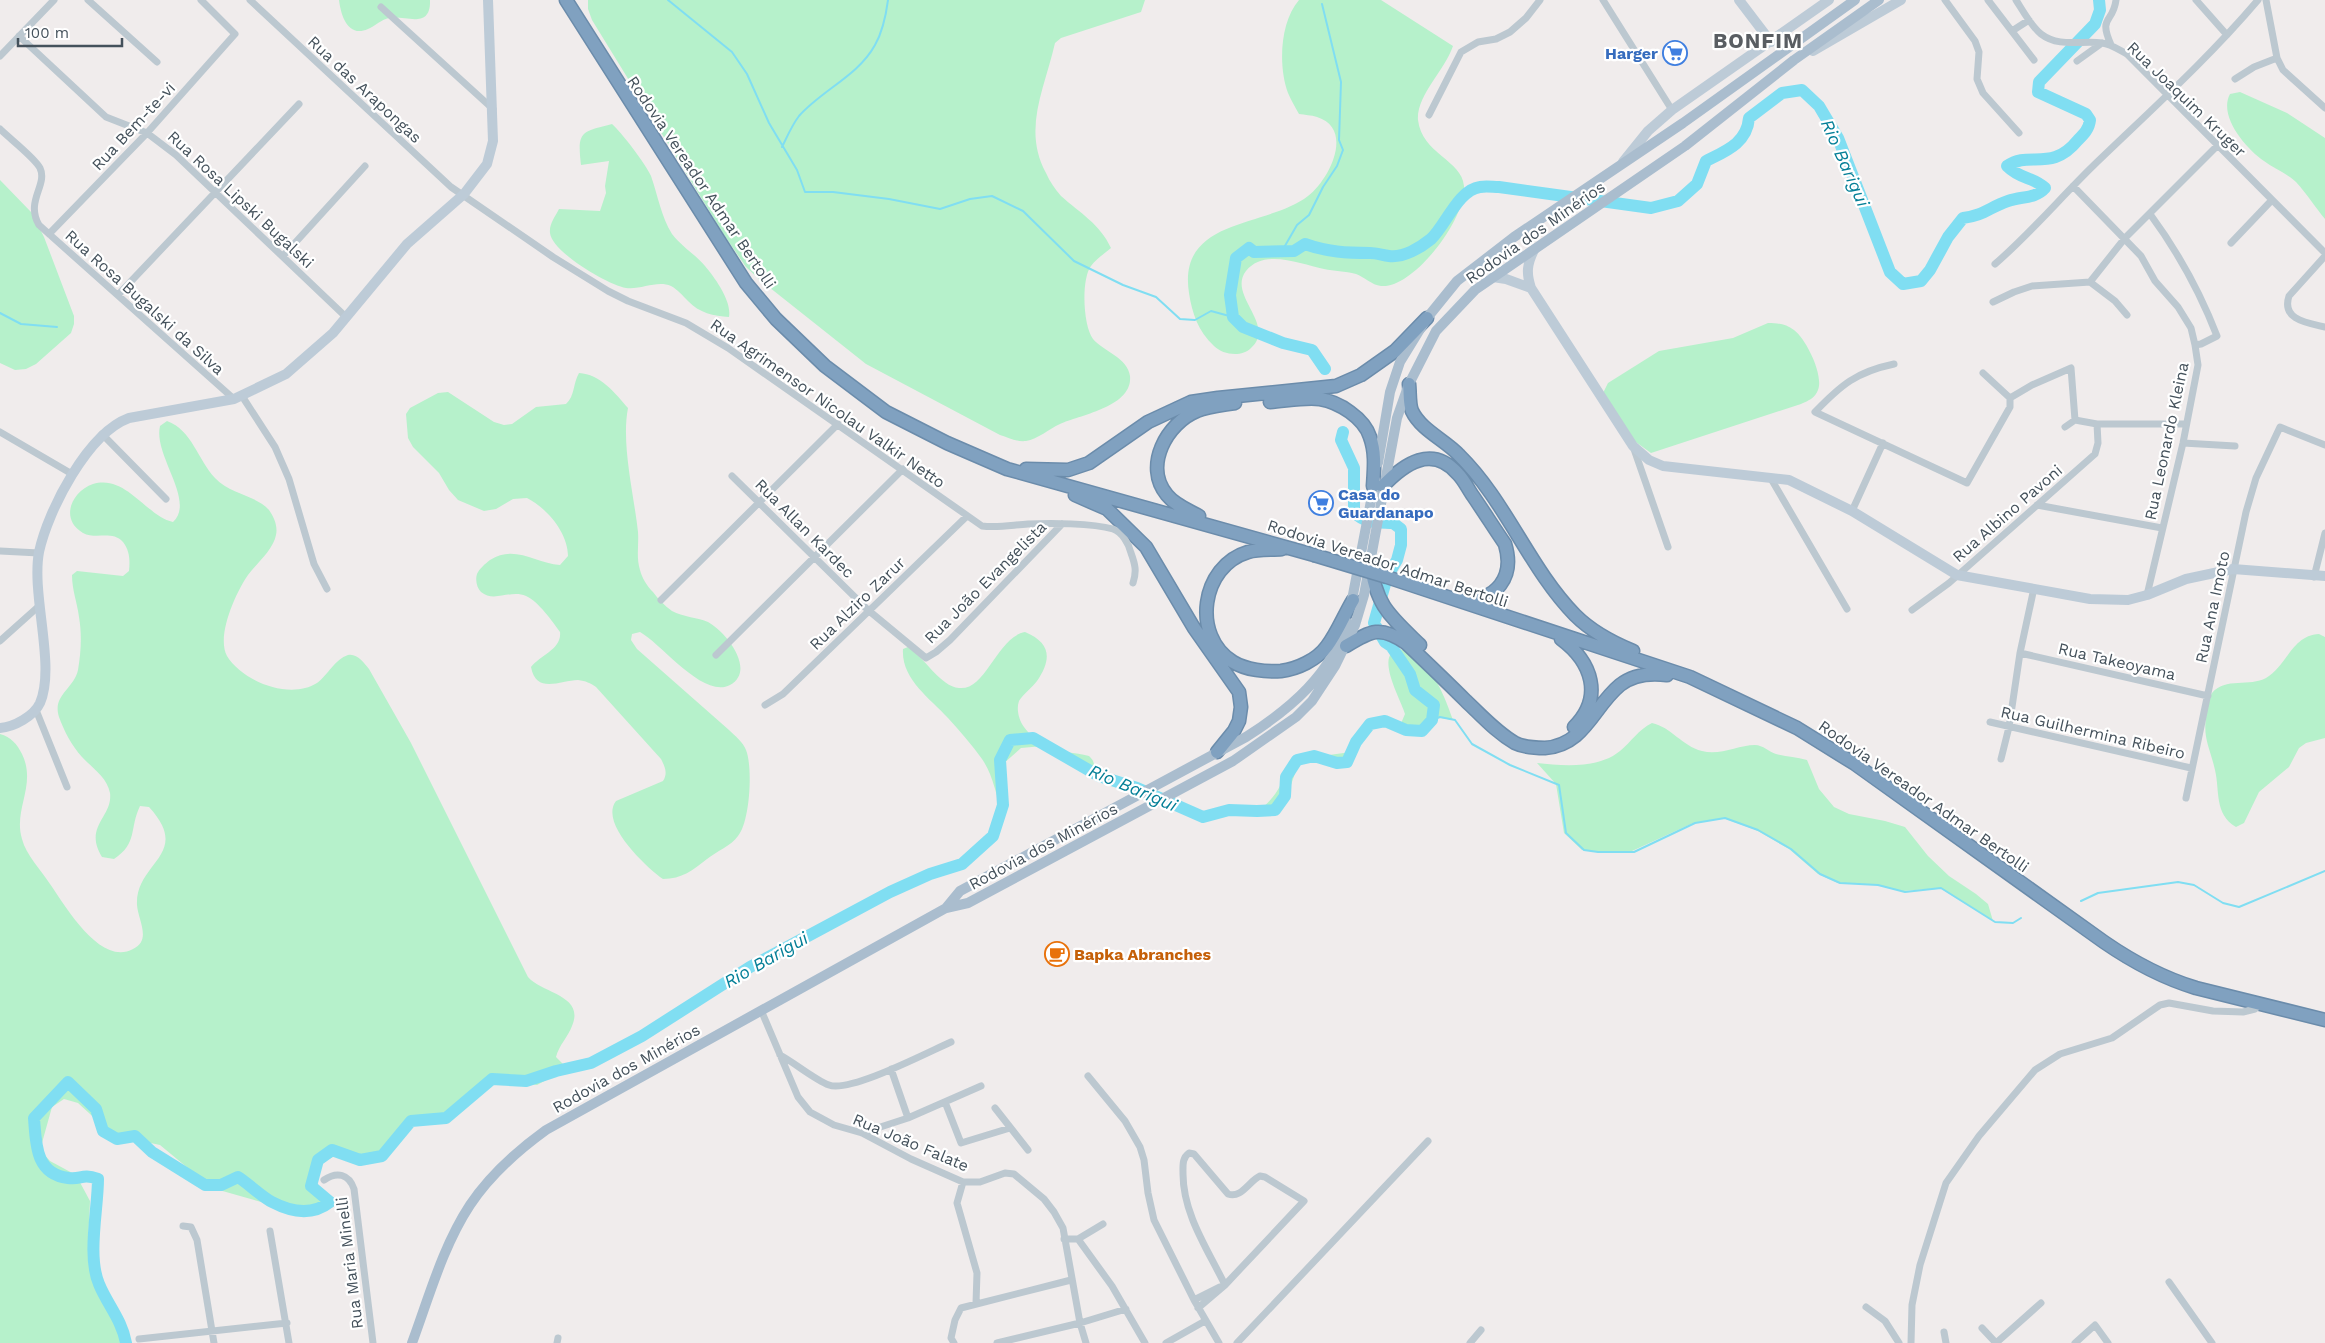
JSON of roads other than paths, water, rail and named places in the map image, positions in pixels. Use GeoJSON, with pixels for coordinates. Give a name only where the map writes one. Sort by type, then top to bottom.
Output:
{"type":"FeatureCollection","features":[{"type":"Feature","properties":{"kind":"highway","name":"Rodovia Vereador Admar Bertolli"},"geometry":{"type":"LineString","coordinates":[[566,0],[746,283],[776,319],[824,366],[886,412],[947,443],[1007,469],[1224,528],[1420,587],[1553,633],[1690,677],[1797,728],[1855,764],[2104,942],[2138,964],[2183,984],[2325,1020]]}},
{"type":"Feature","properties":{"kind":"highway"},"geometry":{"type":"LineString","coordinates":[[1007,469],[1068,470],[1089,463],[1148,422],[1191,402],[1336,386],[1361,375],[1395,351],[1427,318]]}},
{"type":"Feature","properties":{"kind":"highway"},"geometry":{"type":"LineString","coordinates":[[1409,384],[1411,410],[1420,423],[1459,454],[1476,474],[1558,595],[1575,616],[1602,638],[1690,677]]}},
{"type":"Feature","properties":{"kind":"highway"},"geometry":{"type":"LineString","coordinates":[[1224,528],[1179,506],[1167,495],[1159,482],[1158,458],[1166,437],[1180,421],[1198,410],[1234,403],[1319,399],[1338,404],[1356,417],[1370,435],[1378,490]]}},
{"type":"Feature","properties":{"kind":"highway"},"geometry":{"type":"LineString","coordinates":[[1378,490],[1398,470],[1414,461],[1428,458],[1444,462],[1457,473],[1505,544],[1509,557],[1508,569],[1504,580],[1495,591],[1473,600],[1452,599]]}},
{"type":"Feature","properties":{"kind":"highway"},"geometry":{"type":"LineString","coordinates":[[1007,469],[1106,509],[1146,547],[1194,628],[1239,692],[1241,707],[1239,721],[1234,731],[1216,752]]}},
{"type":"Feature","properties":{"kind":"highway"},"geometry":{"type":"LineString","coordinates":[[1293,549],[1247,552],[1222,568],[1209,589],[1206,609],[1208,627],[1219,650],[1233,663],[1270,672],[1291,670],[1311,660],[1326,647],[1353,600]]}},
{"type":"Feature","properties":{"kind":"highway"},"geometry":{"type":"LineString","coordinates":[[1370,561],[1379,599],[1391,616],[1504,726],[1520,737],[1538,742],[1554,740],[1570,732],[1588,709],[1592,696],[1590,675],[1583,660],[1572,647],[1553,633]]}},
{"type":"Feature","properties":{"kind":"highway"},"geometry":{"type":"LineString","coordinates":[[1346,646],[1373,631],[1394,634],[1406,643],[1498,731],[1517,744],[1536,748],[1555,747],[1572,740],[1584,730],[1607,698],[1620,684],[1631,678],[1646,674],[1690,677]]}},
{"type":"Feature","properties":{"kind":"main road"},"geometry":{"type":"LineString","coordinates":[[0,728],[12,726],[36,710],[44,688],[45,670],[39,606],[39,553],[46,531],[72,474],[102,434],[118,422],[129,418],[238,398],[286,374],[317,349],[407,244],[464,194],[487,164],[493,141],[488,0]]}},
{"type":"Feature","properties":{"kind":"main road"},"geometry":{"type":"LineString","coordinates":[[1739,0],[1771,42]]}},
{"type":"Feature","properties":{"kind":"main road"},"geometry":{"type":"LineString","coordinates":[[1622,162],[1648,131],[1672,110],[1830,0]]}},
{"type":"Feature","properties":{"kind":"main road","name":"Rodovia dos Minérios"},"geometry":{"type":"LineString","coordinates":[[412,1343],[458,1225],[470,1205],[499,1169],[546,1130],[946,908],[968,903],[1233,760],[1296,718],[1312,701],[1346,646],[1364,595],[1375,533],[1378,490],[1390,392],[1400,362],[1427,318],[1457,281],[1551,211],[1683,123],[1855,0]]}},
{"type":"Feature","properties":{"kind":"main road","name":"Rodovia dos Minérios"},"geometry":{"type":"LineString","coordinates":[[946,908],[960,891],[1246,737],[1276,718],[1315,682],[1329,662],[1345,628],[1353,600],[1364,529],[1378,490],[1397,418],[1409,384],[1436,331],[1474,290],[1685,146],[1794,60],[1879,0]]}},
{"type":"Feature","properties":{"kind":"main road"},"geometry":{"type":"LineString","coordinates":[[1794,60],[1837,38],[1900,0]]}},
{"type":"Feature","properties":{"kind":"main road"},"geometry":{"type":"LineString","coordinates":[[1534,250],[1528,262],[1527,276],[1531,288],[1633,446],[1649,460],[1663,466],[1789,480],[1852,511],[1957,575],[2090,599],[2128,600],[2147,595],[2186,579],[2233,569],[2320,576]]}},
{"type":"Feature","properties":{"kind":"main road"},"geometry":{"type":"LineString","coordinates":[[1493,277],[1506,279],[1531,288]]}},
{"type":"Feature","properties":{"kind":"street"},"geometry":{"type":"LineString","coordinates":[[0,56],[54,0]]}},
{"type":"Feature","properties":{"kind":"street"},"geometry":{"type":"LineString","coordinates":[[88,0],[157,62]]}},
{"type":"Feature","properties":{"kind":"street","name":"Rua Bem-te-vi"},"geometry":{"type":"LineString","coordinates":[[49,234],[147,133],[235,34],[201,0]]}},
{"type":"Feature","properties":{"kind":"street","name":"Rua das Arapongas"},"geometry":{"type":"LineString","coordinates":[[250,0],[439,177],[464,194]]}},
{"type":"Feature","properties":{"kind":"street"},"geometry":{"type":"LineString","coordinates":[[1430,115],[1460,52],[1478,42],[1496,39],[1510,32],[1526,18],[1540,0]]}},
{"type":"Feature","properties":{"kind":"street"},"geometry":{"type":"LineString","coordinates":[[1603,0],[1672,110]]}},
{"type":"Feature","properties":{"kind":"street"},"geometry":{"type":"LineString","coordinates":[[1945,0],[1975,41],[1979,52],[1977,79],[1983,93],[2018,133]]}},
{"type":"Feature","properties":{"kind":"street"},"geometry":{"type":"LineString","coordinates":[[1988,0],[2034,60]]}},
{"type":"Feature","properties":{"kind":"street","name":"Rua Joaquim Kruger"},"geometry":{"type":"LineString","coordinates":[[2016,0],[2041,34],[2051,40],[2066,43],[2102,43],[2127,54],[2325,255]]}},
{"type":"Feature","properties":{"kind":"street"},"geometry":{"type":"LineString","coordinates":[[2111,46],[2105,31],[2105,24],[2116,0]]}},
{"type":"Feature","properties":{"kind":"street"},"geometry":{"type":"LineString","coordinates":[[2196,0],[2227,35]]}},
{"type":"Feature","properties":{"kind":"street"},"geometry":{"type":"LineString","coordinates":[[1995,264],[2013,249],[2073,186],[2227,35],[2258,0]]}},
{"type":"Feature","properties":{"kind":"street"},"geometry":{"type":"LineString","coordinates":[[2266,0],[2277,58],[2283,70],[2325,108]]}},
{"type":"Feature","properties":{"kind":"street"},"geometry":{"type":"LineString","coordinates":[[380,6],[493,109]]}},
{"type":"Feature","properties":{"kind":"street"},"geometry":{"type":"LineString","coordinates":[[2012,31],[2030,20]]}},
{"type":"Feature","properties":{"kind":"street","name":"Rua Rosa Lipski Bugalski"},"geometry":{"type":"LineString","coordinates":[[19,36],[106,117],[147,133],[176,155],[346,317]]}},
{"type":"Feature","properties":{"kind":"street"},"geometry":{"type":"LineString","coordinates":[[2077,62],[2102,43]]}},
{"type":"Feature","properties":{"kind":"street"},"geometry":{"type":"LineString","coordinates":[[2235,79],[2254,67],[2277,58]]}},
{"type":"Feature","properties":{"kind":"street"},"geometry":{"type":"LineString","coordinates":[[118,295],[299,104]]}},
{"type":"Feature","properties":{"kind":"street","name":"Rua Rosa Bugalski da Silva"},"geometry":{"type":"LineString","coordinates":[[0,129],[39,166],[42,176],[34,202],[33,215],[38,225],[238,398],[274,448],[289,479],[314,564],[327,589]]}},
{"type":"Feature","properties":{"kind":"street"},"geometry":{"type":"LineString","coordinates":[[2090,282],[2125,238],[2217,146]]}},
{"type":"Feature","properties":{"kind":"street"},"geometry":{"type":"LineString","coordinates":[[283,256],[365,166]]}},
{"type":"Feature","properties":{"kind":"street","name":"Rua Leonardo Kleina"},"geometry":{"type":"LineString","coordinates":[[2073,186],[2141,256],[2155,281],[2178,307],[2191,328],[2195,345],[2198,365],[2183,443],[2147,595]]}},
{"type":"Feature","properties":{"kind":"street","name":"Rua Agrimensor Nicolau Valkir Netto"},"geometry":{"type":"LineString","coordinates":[[464,194],[553,257],[608,291],[628,302],[686,323],[728,348],[903,469],[966,517],[982,526],[997,528],[1028,524],[1062,524],[1114,529],[1121,534],[1130,547],[1136,568],[1133,583]]}},
{"type":"Feature","properties":{"kind":"street"},"geometry":{"type":"LineString","coordinates":[[2231,243],[2271,201]]}},
{"type":"Feature","properties":{"kind":"street"},"geometry":{"type":"LineString","coordinates":[[2150,214],[2188,272],[2205,304],[2218,336],[2195,345]]}},
{"type":"Feature","properties":{"kind":"street"},"geometry":{"type":"LineString","coordinates":[[2325,255],[2289,296],[2288,304],[2289,312],[2298,321],[2325,327]]}},
{"type":"Feature","properties":{"kind":"street"},"geometry":{"type":"LineString","coordinates":[[1993,302],[2032,286],[2090,282],[2115,301],[2127,315]]}},
{"type":"Feature","properties":{"kind":"street"},"geometry":{"type":"LineString","coordinates":[[1894,364],[1858,375],[1835,391],[1815,412],[1967,482],[2010,407],[2010,398],[1983,373]]}},
{"type":"Feature","properties":{"kind":"street"},"geometry":{"type":"LineString","coordinates":[[2010,398],[2019,391],[2071,368],[2075,420]]}},
{"type":"Feature","properties":{"kind":"street"},"geometry":{"type":"LineString","coordinates":[[2064,427],[2075,420],[2097,424],[2186,424]]}},
{"type":"Feature","properties":{"kind":"street"},"geometry":{"type":"LineString","coordinates":[[661,600],[838,424]]}},
{"type":"Feature","properties":{"kind":"street","name":"Rua Albino Pavoni"},"geometry":{"type":"LineString","coordinates":[[1912,610],[1957,575],[2095,454],[2098,443],[2097,424]]}},
{"type":"Feature","properties":{"kind":"street","name":"Rua Ana Imoto"},"geometry":{"type":"LineString","coordinates":[[2186,798],[2233,569],[2256,478],[2280,426],[2325,445]]}},
{"type":"Feature","properties":{"kind":"street"},"geometry":{"type":"LineString","coordinates":[[0,432],[72,474]]}},
{"type":"Feature","properties":{"kind":"street"},"geometry":{"type":"LineString","coordinates":[[102,434],[166,499]]}},
{"type":"Feature","properties":{"kind":"street"},"geometry":{"type":"LineString","coordinates":[[1852,511],[1882,443]]}},
{"type":"Feature","properties":{"kind":"street"},"geometry":{"type":"LineString","coordinates":[[2183,443],[2235,446]]}},
{"type":"Feature","properties":{"kind":"street"},"geometry":{"type":"LineString","coordinates":[[1633,446],[1668,547]]}},
{"type":"Feature","properties":{"kind":"street"},"geometry":{"type":"LineString","coordinates":[[716,655],[903,469]]}},
{"type":"Feature","properties":{"kind":"street","name":"Rua Allan Kardec"},"geometry":{"type":"LineString","coordinates":[[732,476],[761,502],[868,610],[926,658]]}},
{"type":"Feature","properties":{"kind":"street"},"geometry":{"type":"LineString","coordinates":[[1770,477],[1847,609]]}},
{"type":"Feature","properties":{"kind":"street"},"geometry":{"type":"LineString","coordinates":[[2037,505],[2162,528]]}},
{"type":"Feature","properties":{"kind":"street","name":"Rua Alziro Zarur"},"geometry":{"type":"LineString","coordinates":[[765,705],[783,694],[966,517]]}},
{"type":"Feature","properties":{"kind":"street","name":"Rua João Evangelista"},"geometry":{"type":"LineString","coordinates":[[926,658],[950,640],[1062,524]]}},
{"type":"Feature","properties":{"kind":"street"},"geometry":{"type":"LineString","coordinates":[[2320,576],[2325,532]]}},
{"type":"Feature","properties":{"kind":"street"},"geometry":{"type":"LineString","coordinates":[[0,551],[39,553]]}},
{"type":"Feature","properties":{"kind":"street"},"geometry":{"type":"LineString","coordinates":[[2002,759],[2009,727],[2020,653],[2034,588]]}},
{"type":"Feature","properties":{"kind":"street"},"geometry":{"type":"LineString","coordinates":[[0,642],[39,606]]}},
{"type":"Feature","properties":{"kind":"street","name":"Rua Takeoyama"},"geometry":{"type":"LineString","coordinates":[[2020,653],[2208,696]]}},
{"type":"Feature","properties":{"kind":"street"},"geometry":{"type":"LineString","coordinates":[[36,710],[67,787]]}},
{"type":"Feature","properties":{"kind":"street","name":"Rua Guilhermina Ribeiro"},"geometry":{"type":"LineString","coordinates":[[1990,722],[2191,768]]}},
{"type":"Feature","properties":{"kind":"street"},"geometry":{"type":"LineString","coordinates":[[1910,1343],[1912,1305],[1920,1265],[1946,1183],[1979,1136],[2035,1070],[2060,1054],[2112,1038],[2160,1005],[2170,1003],[2213,1011],[2243,1012],[2256,1009],[2260,1004]]}},
{"type":"Feature","properties":{"kind":"street","name":"Rua João Falate"},"geometry":{"type":"LineString","coordinates":[[761,1010],[798,1098],[805,1108],[834,1125],[862,1133],[911,1159],[963,1182],[980,1182],[1005,1173],[1014,1174],[1050,1206],[1062,1228],[1071,1280],[1086,1343]]}},
{"type":"Feature","properties":{"kind":"street"},"geometry":{"type":"LineString","coordinates":[[780,1056],[834,1086],[850,1085],[951,1042]]}},
{"type":"Feature","properties":{"kind":"street"},"geometry":{"type":"LineString","coordinates":[[891,1069],[908,1118]]}},
{"type":"Feature","properties":{"kind":"street"},"geometry":{"type":"LineString","coordinates":[[1088,1076],[1125,1121],[1140,1147],[1154,1220],[1198,1308],[1219,1343]]}},
{"type":"Feature","properties":{"kind":"street"},"geometry":{"type":"LineString","coordinates":[[862,1133],[908,1118],[982,1086]]}},
{"type":"Feature","properties":{"kind":"street"},"geometry":{"type":"LineString","coordinates":[[945,1102],[961,1143],[1010,1128]]}},
{"type":"Feature","properties":{"kind":"street"},"geometry":{"type":"LineString","coordinates":[[995,1108],[1028,1150]]}},
{"type":"Feature","properties":{"kind":"street"},"geometry":{"type":"LineString","coordinates":[[1237,1343],[1428,1142]]}},
{"type":"Feature","properties":{"kind":"street"},"geometry":{"type":"LineString","coordinates":[[1198,1308],[1225,1285],[1304,1200],[1265,1177],[1260,1176],[1238,1194],[1232,1196],[1228,1194],[1194,1154],[1189,1153],[1183,1160],[1183,1187],[1186,1204],[1225,1285]]}},
{"type":"Feature","properties":{"kind":"street","name":"Rua Maria Minelli"},"geometry":{"type":"LineString","coordinates":[[324,1180],[330,1175],[345,1176],[351,1180],[354,1189],[372,1343]]}},
{"type":"Feature","properties":{"kind":"street"},"geometry":{"type":"LineString","coordinates":[[963,1182],[957,1203],[977,1273],[976,1304]]}},
{"type":"Feature","properties":{"kind":"street"},"geometry":{"type":"LineString","coordinates":[[1064,1239],[1078,1239],[1103,1224]]}},
{"type":"Feature","properties":{"kind":"street"},"geometry":{"type":"LineString","coordinates":[[184,1226],[191,1227],[197,1240],[214,1343]]}},
{"type":"Feature","properties":{"kind":"street"},"geometry":{"type":"LineString","coordinates":[[270,1231],[280,1278],[289,1343]]}},
{"type":"Feature","properties":{"kind":"street"},"geometry":{"type":"LineString","coordinates":[[1078,1239],[1126,1309],[1145,1343]]}},
{"type":"Feature","properties":{"kind":"street"},"geometry":{"type":"LineString","coordinates":[[953,1342],[952,1327],[959,1311],[965,1306],[1071,1280]]}},
{"type":"Feature","properties":{"kind":"street"},"geometry":{"type":"LineString","coordinates":[[2169,1282],[2212,1343]]}},
{"type":"Feature","properties":{"kind":"street"},"geometry":{"type":"LineString","coordinates":[[1194,1300],[1225,1285]]}},
{"type":"Feature","properties":{"kind":"street"},"geometry":{"type":"LineString","coordinates":[[1982,1328],[1996,1343],[2041,1303]]}},
{"type":"Feature","properties":{"kind":"street"},"geometry":{"type":"LineString","coordinates":[[1866,1307],[1885,1321],[1899,1343]]}},
{"type":"Feature","properties":{"kind":"street"},"geometry":{"type":"LineString","coordinates":[[997,1343],[1080,1323],[1126,1309]]}},
{"type":"Feature","properties":{"kind":"street"},"geometry":{"type":"LineString","coordinates":[[1166,1343],[1205,1321]]}},
{"type":"Feature","properties":{"kind":"street"},"geometry":{"type":"LineString","coordinates":[[139,1339],[286,1323]]}},
{"type":"Feature","properties":{"kind":"street"},"geometry":{"type":"LineString","coordinates":[[2075,1343],[2094,1325],[2108,1343]]}},
{"type":"Feature","properties":{"kind":"street"},"geometry":{"type":"LineString","coordinates":[[1470,1343],[1481,1330]]}},
{"type":"Feature","properties":{"kind":"street"},"geometry":{"type":"LineString","coordinates":[[1944,1332],[1946,1343]]}},
{"type":"Feature","properties":{"kind":"waterway"},"geometry":{"type":"LineString","coordinates":[[668,0],[732,52],[747,74],[769,123],[797,170],[805,192],[833,192],[889,199],[940,209],[970,199],[992,196],[1023,211],[1074,261],[1123,285],[1156,297],[1180,319],[1195,320],[1211,311],[1233,317]]}},
{"type":"Feature","properties":{"kind":"waterway"},"geometry":{"type":"LineString","coordinates":[[782,147],[799,116],[818,98],[850,74],[868,56],[880,34],[888,0]]}},
{"type":"Feature","properties":{"kind":"waterway","name":"Rio Barigui"},"geometry":{"type":"LineString","coordinates":[[1325,369],[1312,350],[1283,343],[1243,327],[1233,317],[1230,295],[1236,258],[1249,248],[1254,252],[1294,251],[1305,244],[1337,252],[1372,253],[1389,256],[1406,254],[1417,249],[1437,233],[1465,194],[1482,187],[1499,187],[1651,208],[1678,201],[1697,184],[1706,161],[1728,150],[1740,140],[1747,127],[1749,118],[1782,93],[1802,90],[1819,106],[1838,138],[1890,272],[1903,284],[1921,281],[1930,270],[1948,237],[1963,218],[1976,215],[2013,199],[2033,196],[2045,188],[2036,181],[2017,174],[2007,166],[2024,160],[2050,159],[2059,156],[2068,150],[2086,131],[2090,120],[2086,114],[2038,92],[2039,82],[2095,24],[2100,10],[2099,0]]}},
{"type":"Feature","properties":{"kind":"waterway"},"geometry":{"type":"LineString","coordinates":[[1282,251],[1297,225],[1309,215],[1323,187],[1337,166],[1343,150],[1339,140],[1341,82],[1322,4]]}},
{"type":"Feature","properties":{"kind":"waterway"},"geometry":{"type":"LineString","coordinates":[[0,313],[21,324],[57,327]]}},
{"type":"Feature","properties":{"kind":"waterway","name":"Rio Barigui"},"geometry":{"type":"LineString","coordinates":[[126,1343],[118,1319],[102,1291],[96,1273],[93,1246],[98,1179],[88,1177],[68,1178],[57,1175],[43,1164],[39,1156],[34,1118],[68,1082],[96,1109],[103,1131],[117,1139],[135,1136],[152,1152],[205,1185],[221,1185],[238,1177],[272,1202],[294,1210],[309,1211],[330,1202],[311,1186],[318,1160],[332,1150],[360,1160],[382,1156],[411,1121],[446,1118],[492,1079],[526,1081],[556,1071],[591,1063],[642,1036],[750,967],[890,892],[930,874],[962,864],[993,836],[1003,805],[1000,760],[1010,740],[1033,738],[1099,776],[1137,788],[1203,817],[1229,810],[1275,810],[1285,796],[1286,777],[1297,760],[1314,756],[1337,763],[1347,762],[1356,742],[1370,724],[1385,721],[1406,730],[1422,731],[1432,720],[1434,705],[1415,690],[1410,674],[1391,646],[1385,642],[1374,623],[1387,577],[1397,560],[1401,545],[1401,529],[1393,523],[1363,519],[1354,512],[1354,468],[1341,440],[1343,432]]}},
{"type":"Feature","properties":{"kind":"waterway"},"geometry":{"type":"LineString","coordinates":[[1432,720],[1440,717],[1455,720],[1472,744],[1510,765],[1559,785],[1566,833],[1584,850],[1634,852],[1695,823],[1725,818],[1758,830],[1791,849],[1820,874],[1840,883],[1878,885],[1905,892],[1941,888],[1995,922],[2013,923],[2021,918]]}},
{"type":"Feature","properties":{"kind":"waterway"},"geometry":{"type":"LineString","coordinates":[[2081,901],[2098,893],[2178,882],[2194,885],[2223,903],[2239,907],[2325,871]]}},
{"type":"Feature","properties":{"kind":"place","name":"Harger"},"geometry":{"type":"Point","coordinates":[1675,53]}},
{"type":"Feature","properties":{"kind":"place","name":"Casa do Guardanapo"},"geometry":{"type":"Point","coordinates":[1321,503]}},
{"type":"Feature","properties":{"kind":"place","name":"Bapka Abranches"},"geometry":{"type":"Point","coordinates":[1057,954]}},
{"type":"Feature","properties":{"kind":"district","name":"BONFIM"},"geometry":{"type":"Point","coordinates":[1758,41]}}]}
